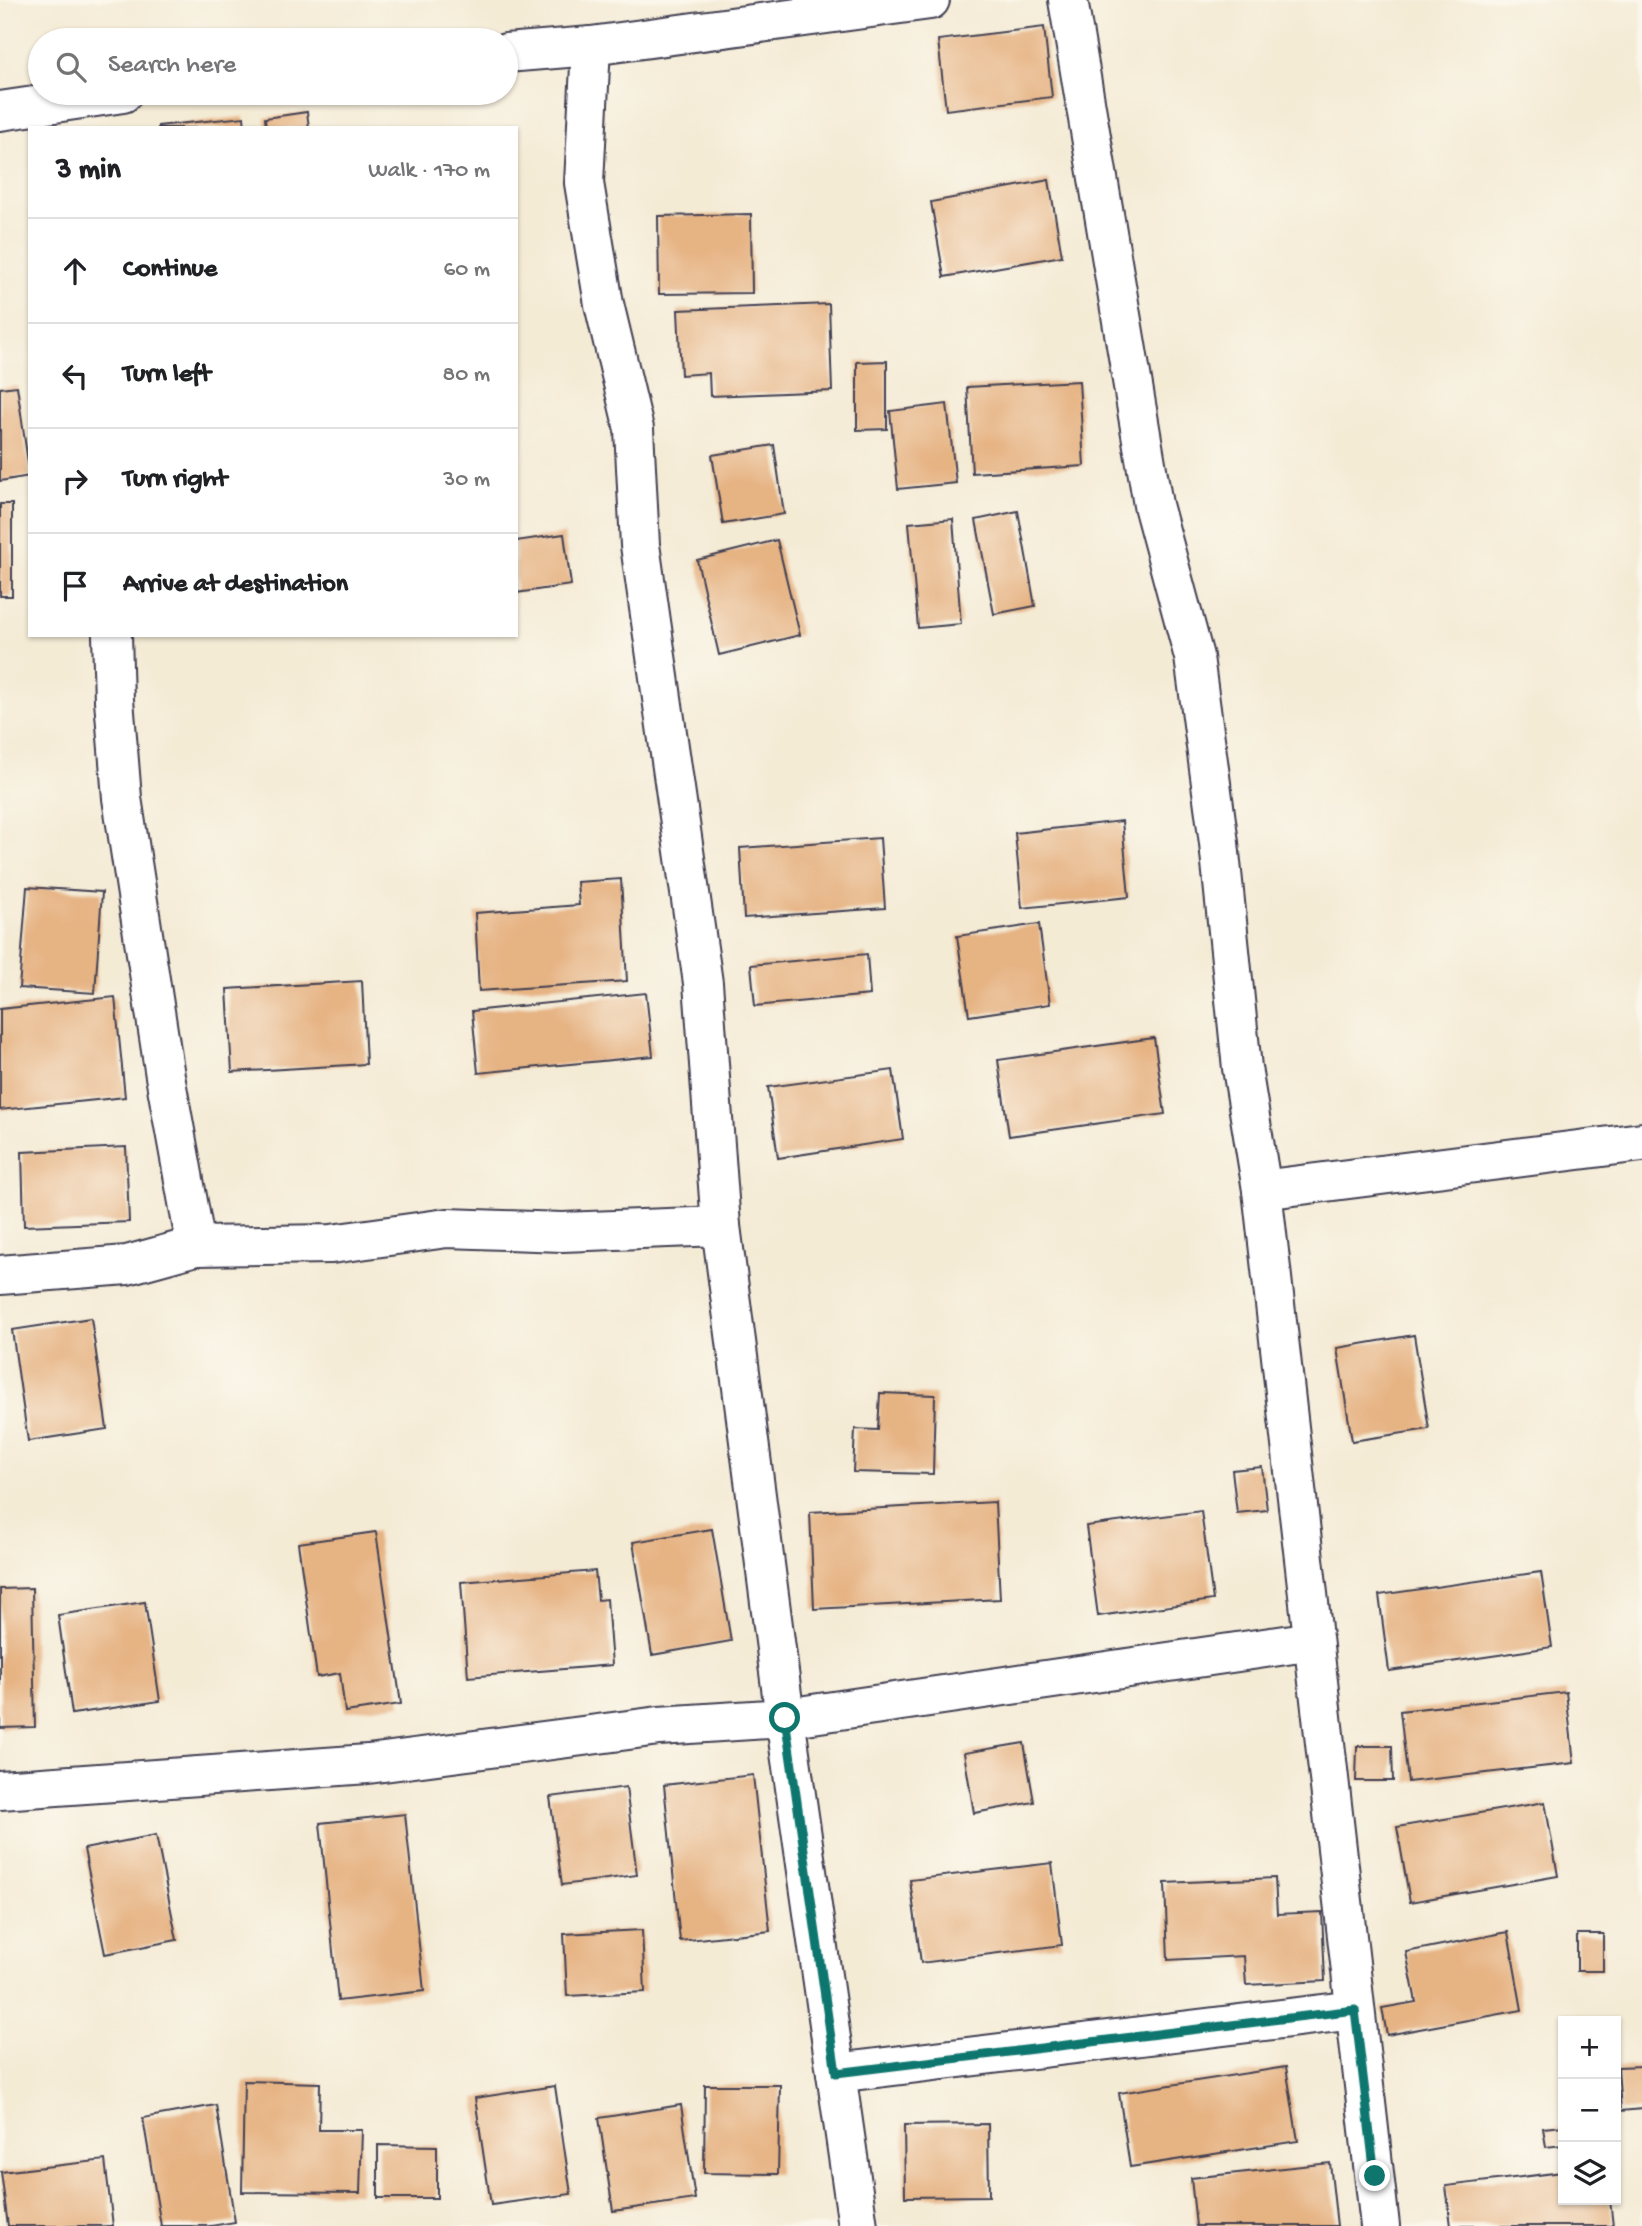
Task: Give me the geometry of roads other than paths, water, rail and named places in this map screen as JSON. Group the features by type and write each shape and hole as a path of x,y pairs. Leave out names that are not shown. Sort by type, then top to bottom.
{"street":[{"path":"518,52 591,46 930,0"},
{"path":"1068,0 1153,505 1194,657 1219,843 1241,1068 1262,1190 1380,2226"},
{"path":"591,46 584,183 604,304 634,429 640,545 703,983 721,1226 785,1718 858,2226"},
{"path":"23,115 68,105"},
{"path":"113,637 114,700 122,798 165,1076 197,1246"},
{"path":"1262,1190 1642,1142"},
{"path":"0,1275 127,1265 197,1246 331,1244 447,1228 562,1232 721,1226"},
{"path":"0,1790 368,1764 659,1726 785,1718 1313,1641"},
{"path":"836,2073 1355,2010"}]}
